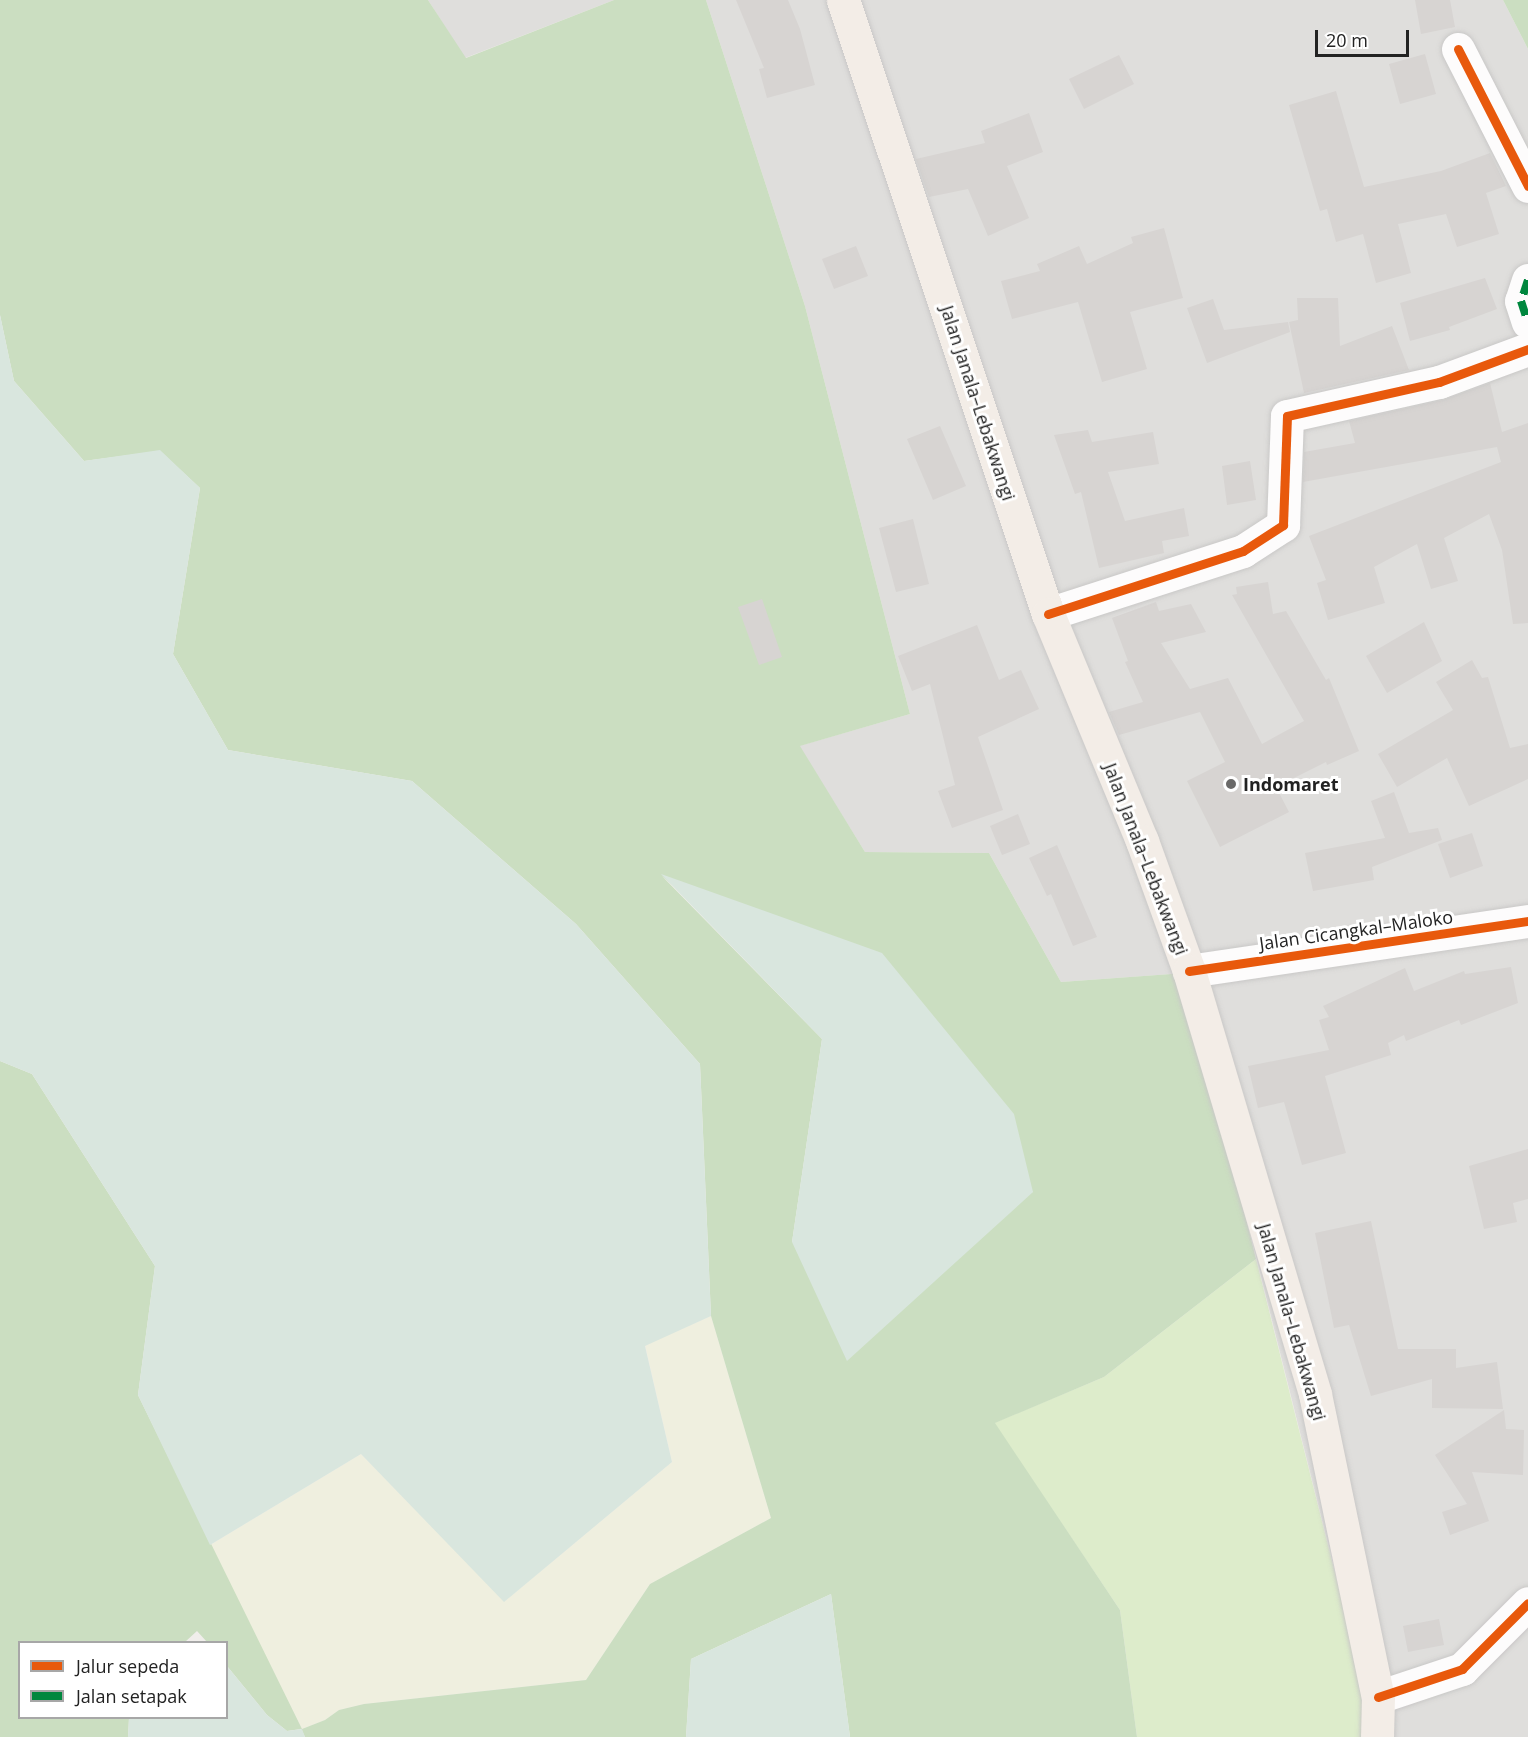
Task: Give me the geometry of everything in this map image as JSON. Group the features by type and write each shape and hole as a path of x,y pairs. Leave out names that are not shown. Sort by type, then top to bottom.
{"main road":[{"name":"Jalan Janala–Lebakwangi","path":"843,0 1048,614 1142,841 1190,971 1315,1395 1378,1697 1377,1737"}],"street":[{"path":"1458,49 1528,186"},
{"path":"1528,280 1521,301 1528,322"},
{"path":"1048,614 1243,551 1283,525 1287,416 1438,382 1528,350"},
{"name":"Jalan Cicangkal–Maloko","path":"1190,971 1528,921"},
{"path":"1378,1697 1462,1669 1528,1604"}],"shaded area":[{"path":"428,0 614,0 465,58"},
{"path":"706,0 1503,0 1528,49 1528,1737 1366,1737 1368,1704 1185,973 1061,982 989,853 865,852 799,746 910,714 805,306"},
{"path":"0,315 14,381 84,461 160,450 200,488 173,654 228,750 412,781 576,924 700,1064 711,1316 645,1346 672,1462 504,1602 361,1454 210,1545 138,1395 155,1266 32,1074 0,1061"},
{"path":"661,874 882,953 1014,1114 1033,1192 847,1361 792,1242 822,1039"},
{"path":"831,1594 850,1737 686,1737 691,1659"},
{"path":"228,1667 267,1715 287,1731 302,1729 305,1737 128,1737 129,1719 228,1719"}],"green space":[{"path":"0,0 428,0 466,58 614,0 706,0 805,306 910,714 800,746 865,852 989,853 1061,982 1185,973 1256,1259 1104,1377 995,1423 1120,1610 1137,1737 850,1737 831,1594 691,1659 686,1737 305,1737 301,1729 287,1731 267,1715 228,1667 228,1641 206,1641 197,1631 186,1641 18,1641 18,1719 129,1719 128,1737 0,1737 0,1061 32,1074 155,1266 138,1395 302,1729 325,1720 339,1710 364,1704 586,1680 650,1584 771,1518 711,1316 700,1064 576,924 412,781 228,750 173,654 200,488 160,451 84,461 14,381 0,315","holes":["662,876 1033,1192 792,1242 822,1039"]},
{"path":"1503,0 1528,0 1528,49"},
{"path":"1256,1259 1368,1704 1366,1737 1137,1737 1120,1610 994,1423 1104,1377"},
{"path":"711,1316 771,1518 650,1584 586,1680 364,1704 339,1710 325,1720 302,1729 210,1545 361,1454 505,1601 672,1462 645,1345"}],"building":[{"path":"736,0 788,0 800,29 815,85 767,98 759,69 764,68"},
{"path":"1415,0 1450,0 1455,27 1421,34"},
{"path":"1425,54 1436,94 1400,104 1389,64"},
{"path":"1119,55 1134,84 1084,109 1069,79"},
{"path":"1336,91 1364,187 1441,171 1490,153 1506,186 1486,193 1499,234 1457,247 1446,214 1398,224 1411,273 1376,283 1363,234 1336,242 1327,209 1320,211 1289,105"},
{"path":"1029,113 1043,152 1007,166 1029,218 988,236 968,189 929,197 916,159 985,143 981,131"},
{"path":"1164,228 1183,298 1130,312 1147,369 1102,382 1078,302 1012,319 1001,281 1040,271 1037,264 1079,246 1087,264 1133,243 1131,237"},
{"path":"856,246 868,276 834,289 822,259"},
{"path":"1485,278 1497,309 1449,327 1450,330 1410,341 1400,303"},
{"path":"1297,298 1338,298 1340,346 1392,326 1409,370 1304,393 1289,322 1298,320"},
{"path":"1213,299 1224,330 1288,322 1290,332 1207,363 1187,308"},
{"path":"1490,383 1502,432 1528,423 1528,623 1513,624 1502,550 1489,514 1444,538 1458,581 1431,589 1417,544 1374,567 1385,603 1328,620 1317,583 1326,580 1309,536 1501,462 1497,447 1303,482 1304,452 1355,443 1349,421 1443,400"},
{"path":"940,426 966,486 933,500 907,439"},
{"path":"1088,430 1092,442 1153,432 1159,464 1108,472 1125,521 1184,508 1189,536 1162,541 1164,553 1099,568 1081,492 1075,494 1054,435"},
{"path":"1250,461 1256,500 1227,505 1222,466"},
{"path":"913,519 929,584 896,592 879,528"},
{"path":"1268,582 1273,614 1286,611 1326,680 1329,678 1359,751 1327,765 1326,762 1276,787 1289,812 1220,847 1187,781 1225,762 1200,712 1119,735 1109,712 1143,702 1125,662 1128,661 1112,618 1156,602 1159,611 1191,604 1206,632 1161,643 1190,689 1228,678 1262,744 1304,721 1232,595 1237,594 1236,587"},
{"path":"762,599 782,657 759,665 738,607"},
{"path":"1424,622 1442,661 1387,693 1366,656"},
{"path":"977,625 999,680 1021,670 1039,709 978,737 1003,810 952,828 938,791 955,785 930,684 912,691 898,656"},
{"path":"1472,660 1482,678 1488,677 1510,748 1528,744 1528,779 1469,806 1447,758 1397,787 1378,754 1453,710 1436,682"},
{"path":"1394,792 1409,833 1438,828 1442,840 1372,867 1374,880 1313,891 1305,853 1385,838 1371,801"},
{"path":"1018,814 1030,844 1002,855 990,826"},
{"path":"1472,833 1483,866 1450,878 1438,844"},
{"path":"1057,845 1097,937 1073,946 1051,894 1047,896 1029,858"},
{"path":"1511,967 1518,1003 1461,1025 1459,1020 1406,1041 1404,1035 1388,1043 1391,1055 1325,1076 1346,1153 1302,1165 1284,1102 1258,1108 1248,1066 1329,1050 1319,1020 1329,1017 1323,1006 1405,968 1414,991 1464,971 1465,974"},
{"path":"1528,1149 1528,1199 1513,1203 1517,1222 1484,1229 1469,1166"},
{"path":"1371,1221 1398,1349 1456,1349 1456,1368 1497,1362 1503,1409 1432,1408 1432,1379 1371,1396 1349,1325 1334,1328 1315,1233"},
{"path":"1504,1410 1506,1429 1524,1430 1523,1475 1472,1472 1489,1521 1450,1535 1442,1512 1467,1504 1435,1455"},
{"path":"1439,1619 1444,1645 1408,1652 1403,1626"}],"marked path":[{"path":"1528,280 1521,301 1528,322"}],"cycle path":[{"path":"1458,49 1528,186"},
{"path":"1048,614 1243,551 1283,525 1287,416 1439,382 1528,349"},
{"path":"1189,971 1528,921"},
{"path":"1378,1697 1462,1669 1528,1603"}],"place":[{"name":"Indomaret","path":"1231,784"}]}
